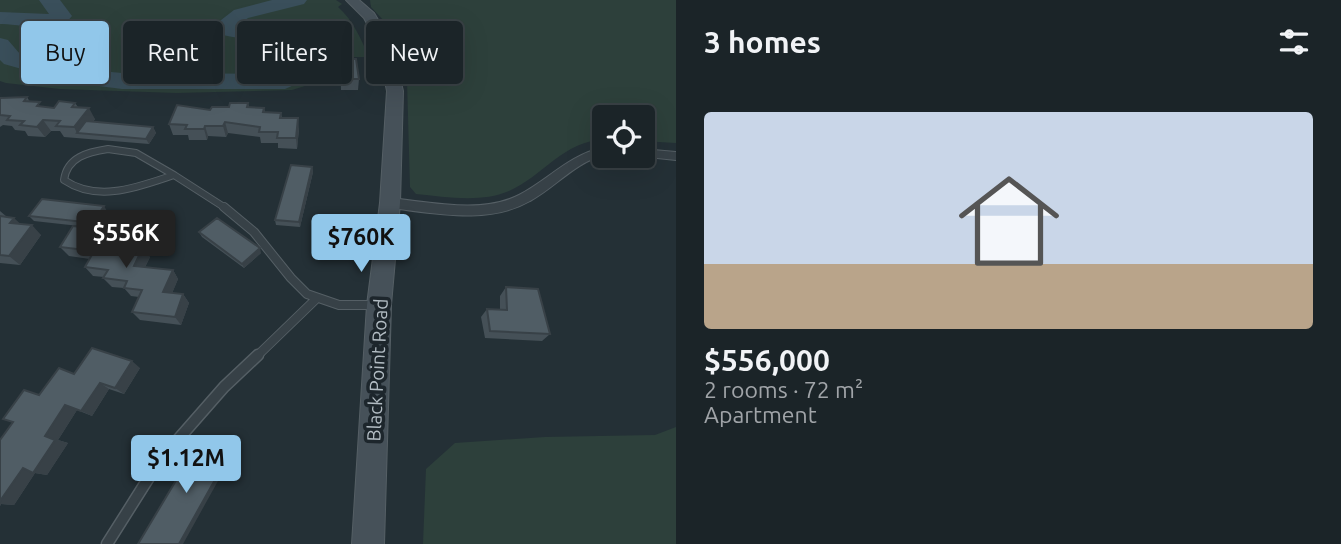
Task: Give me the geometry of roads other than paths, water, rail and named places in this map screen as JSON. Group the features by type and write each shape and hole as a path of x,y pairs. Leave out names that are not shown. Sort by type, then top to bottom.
{"main road":[{"name":"Black Point Road","path":"352,0 375,25 388,52 395,102 390,203 379,305 368,544"}],"street":[{"path":"390,203 443,207 511,205 592,153"},
{"path":"655,154 676,156"}],"lane":[{"path":"174,175 124,189 104,191 79,190 64,180 64,171 72,161 89,152 108,149 136,153 174,175 220,204 252,229 272,250 298,287 316,299 341,306 379,305"},
{"path":"107,544 169,450 224,387 316,299"}],"waterway":[{"path":"0,18 40,22 55,20 61,16 49,0"},
{"path":"0,45 12,59 68,75 122,81 285,81 303,72 306,67 295,47 276,36 231,30 227,24 241,14 297,0"}]}
